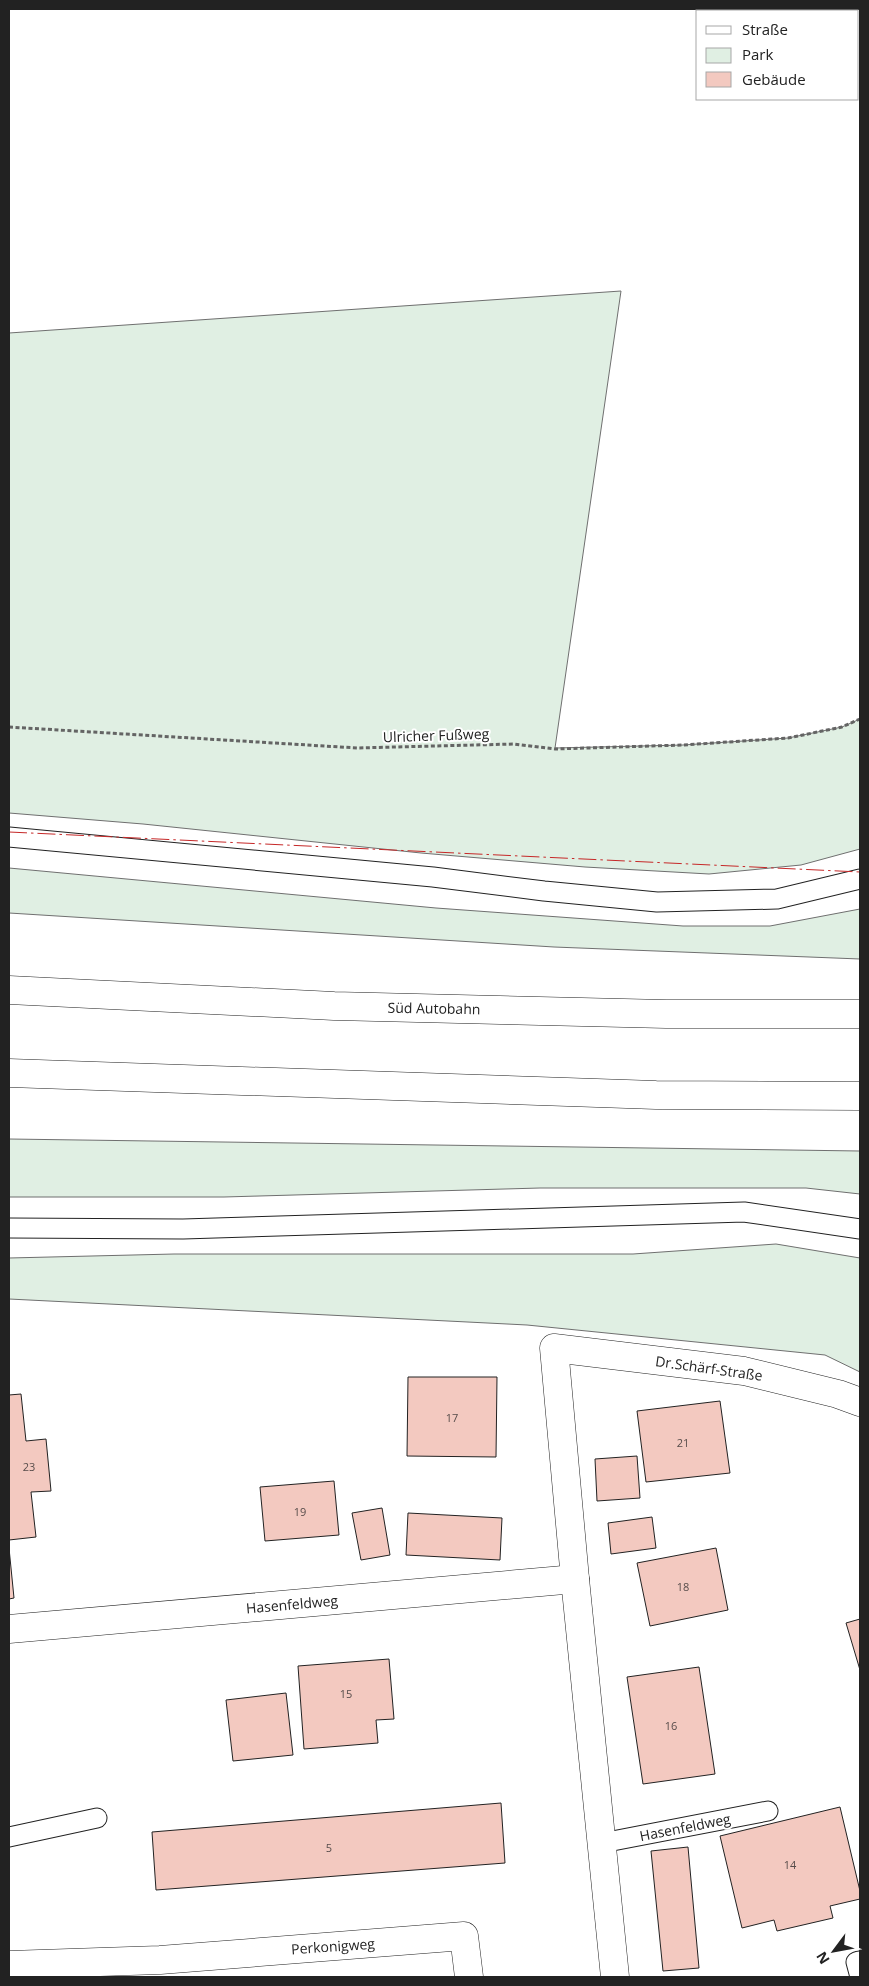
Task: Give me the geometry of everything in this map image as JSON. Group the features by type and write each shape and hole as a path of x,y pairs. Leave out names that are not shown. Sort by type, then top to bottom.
{"main road":[{"name":"Süd Autobahn","path":"9,990 334,1006 666,1014 860,1014"},
{"path":"9,1073 656,1095 860,1096"},
{"name":"Dr.Schärf-Straße","path":"575,1579 554,1348 744,1371 838,1394 860,1402"},
{"path":"575,1579 615,1977"},
{"name":"Hasenfeldweg","path":"9,1629 575,1579"},
{"name":"Perkonigweg","path":"9,1965 163,1968 464,1936 469,1977"}],"lane":[{"path":"9,836 423,876 544,891 657,902 777,899 860,879"},
{"path":"9,1228 183,1229 744,1212 860,1229"},
{"name":"Hasenfeldweg","path":"602,1844 768,1811"},
{"path":"9,1837 97,1818"}],"path":[{"name":"Ulricher Fußweg","path":"9,727 357,748 514,744 555,749 683,745 788,738 842,727 860,719"}],"green space":[{"path":"621,291 555,748 683,745 788,738 842,727 860,719 860,849 801,865 709,874 585,867 421,853 143,824 9,813 9,333"},
{"path":"9,868 436,908 683,926 770,926 860,909 860,959 554,947 9,913"},
{"path":"9,1139 860,1151 860,1194 806,1188 540,1188 224,1197 9,1197"},
{"path":"776,1244 860,1258 860,1372 825,1355 527,1325 9,1299 9,1258 174,1254 633,1254"}],"building":[{"path":"408,1377 497,1377 496,1457 407,1456"},
{"path":"21,1394 26,1441 46,1439 51,1491 31,1492 36,1537 9,1540 9,1395"},
{"path":"720,1401 730,1473 646,1482 637,1411"},
{"path":"637,1456 640,1498 597,1501 595,1459"},
{"path":"334,1481 339,1535 265,1541 260,1487"},
{"path":"382,1508 390,1555 361,1560 352,1513"},
{"path":"408,1513 502,1518 500,1560 406,1555"},
{"path":"652,1517 656,1548 611,1554 608,1523"},
{"path":"9,1548 14,1598 9,1599"},
{"path":"716,1548 728,1610 650,1626 637,1563"},
{"path":"860,1619 860,1670 846,1623"},
{"path":"389,1659 394,1719 376,1720 378,1743 304,1749 298,1666"},
{"path":"699,1667 715,1774 643,1784 627,1677"},
{"path":"286,1693 293,1755 233,1761 226,1700"},
{"path":"501,1803 505,1863 156,1890 152,1832"},
{"path":"840,1807 860,1891 860,1899 830,1906 833,1918 777,1931 774,1920 742,1928 720,1836"},
{"path":"688,1847 699,1968 663,1971 651,1851"}],"power":[{"path":"9,832 860,872"}]}
